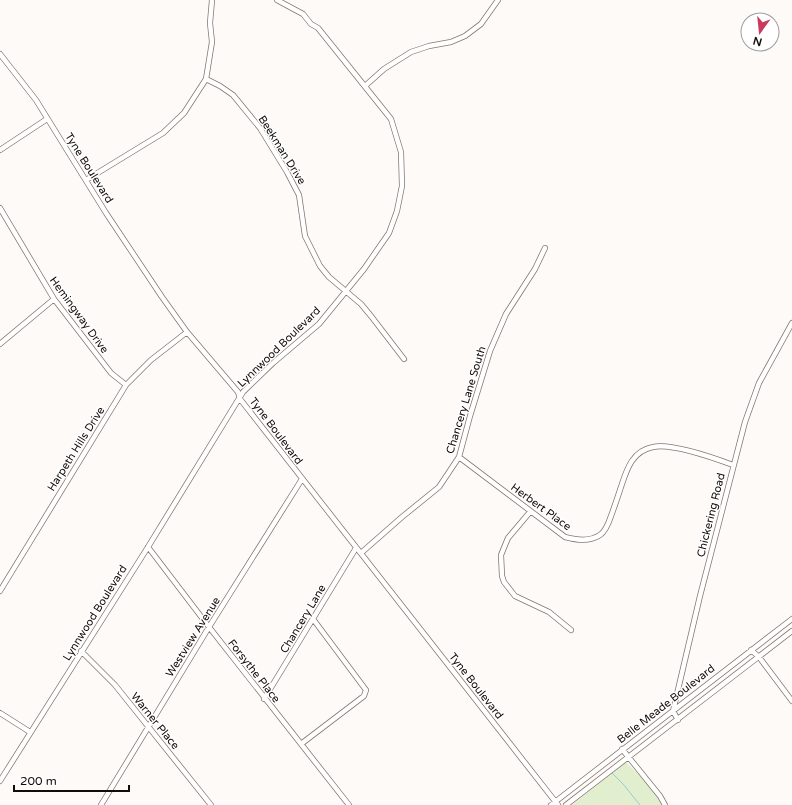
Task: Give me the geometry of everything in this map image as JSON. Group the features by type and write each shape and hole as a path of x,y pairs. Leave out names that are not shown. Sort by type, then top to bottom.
{"street":[{"path":"86,180 162,133 184,113 206,79 212,42 210,23 212,0"},
{"name":"Lynnwood Boulevard","path":"0,781 148,547 243,392 273,363 319,324 347,291 389,233 397,211 402,186 402,152 390,119 318,28 311,24 303,14 277,0"},
{"path":"365,86 384,68 411,52 429,46 451,42 465,36 481,24 498,0"},
{"name":"Tyne Boulevard","path":"0,54 36,100 136,260 187,332 238,392 240,398 302,479 361,553 554,804"},
{"name":"Beekman Drive","path":"206,79 220,86 233,96 260,128 299,195 304,236 320,266 329,277 347,291 371,316 404,359"},
{"path":"0,150 47,119"},
{"name":"Hemingway Drive","path":"0,208 54,298 111,373 126,385"},
{"name":"Chancery Lane South","path":"361,553 439,487 459,457 490,351 506,314 535,269 546,248"},
{"path":"0,344 54,298"},
{"name":"Chickering Road","path":"673,711 700,596 745,422 759,383 792,323"},
{"name":"Harpeth Hills Drive","path":"0,591 126,385 151,360 187,332"},
{"name":"Herbert Place","path":"459,457 565,537 577,540 591,539 602,534 608,524 628,466 641,451 652,447 664,446 706,456 733,465"},
{"name":"Westview Avenue","path":"101,805 209,627 302,479"},
{"path":"530,512 508,538 501,555 502,576 504,582 515,596 549,612 571,630"},
{"name":"Forsythe Place","path":"148,547 264,699 349,805"},
{"name":"Chancery Lane","path":"264,699 356,548"},
{"path":"301,744 364,696 366,690 312,619"},
{"name":"Belle Meade Boulevard","path":"554,804 622,749 792,619"},
{"name":"Belle Meade Boulevard","path":"566,805 792,631"},
{"path":"751,650 759,657 792,701"},
{"name":"Warner Place","path":"81,651 115,685 211,805"},
{"path":"673,711 678,720"},
{"path":"0,713 30,732"},
{"path":"622,749 660,796 665,805"}],"green space":[{"path":"626,762 660,796 665,805 572,805"}],"waterway":[{"path":"612,773 640,805"}]}
